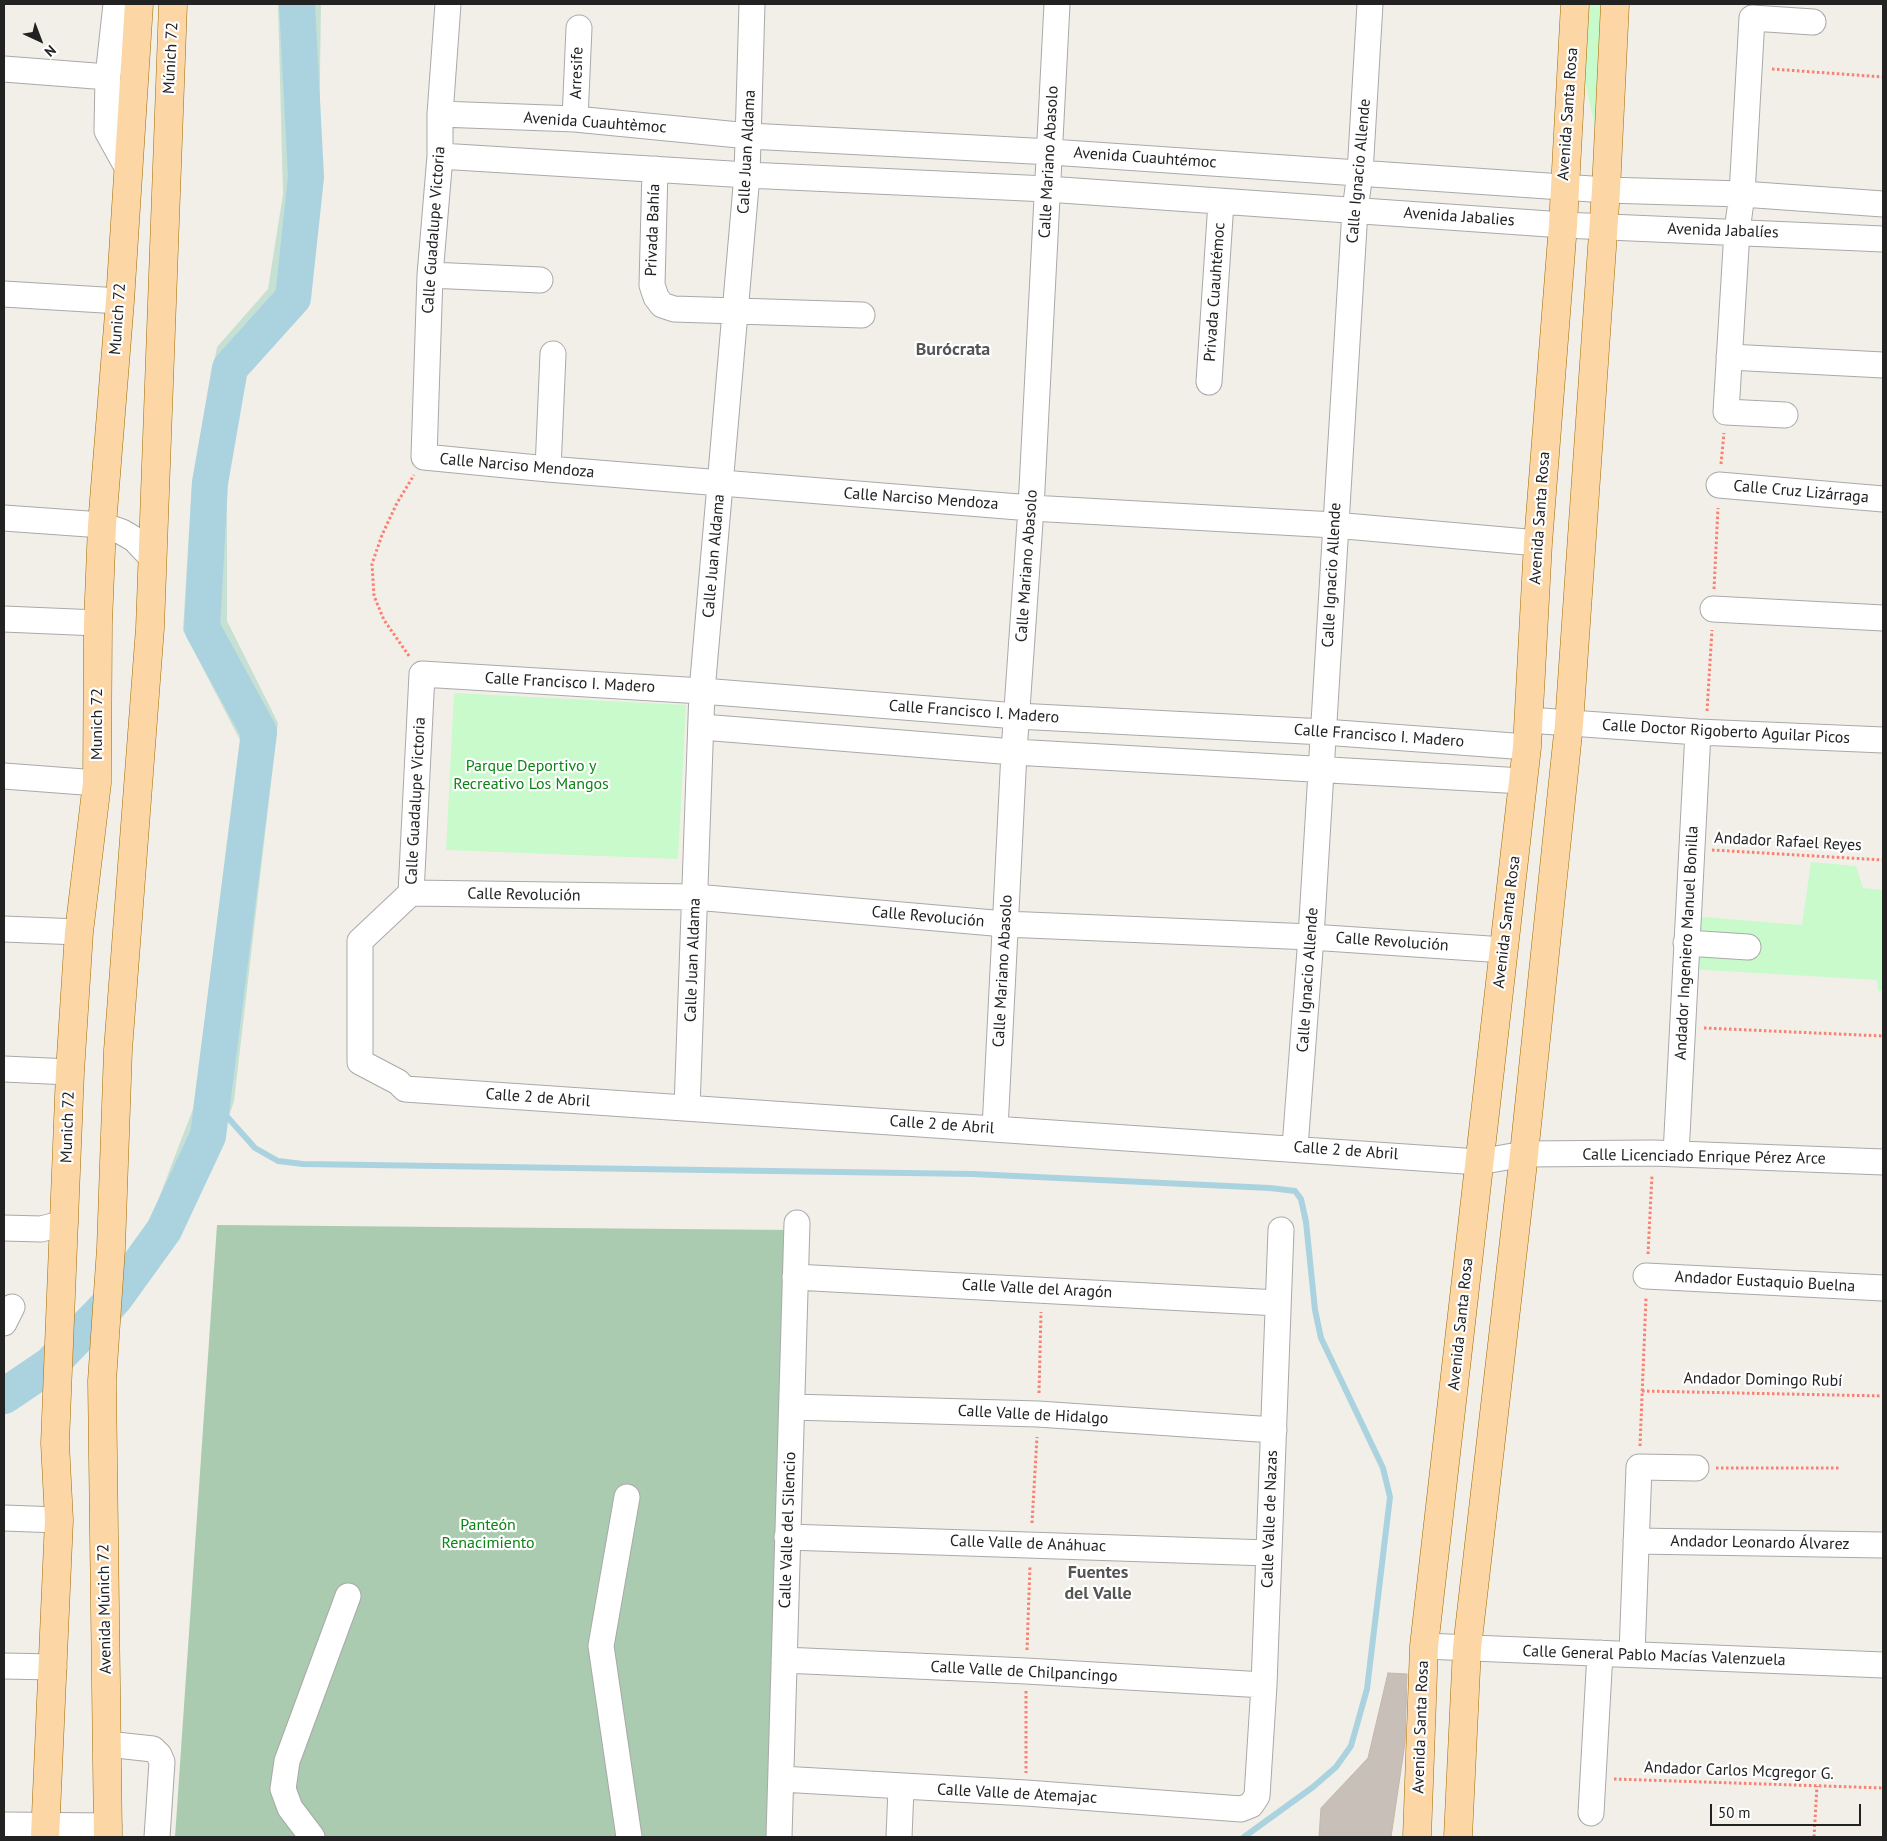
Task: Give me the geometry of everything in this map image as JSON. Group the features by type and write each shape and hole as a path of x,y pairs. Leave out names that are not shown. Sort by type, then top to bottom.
{"main road":[{"name":"Munich 72","path":"59,1520 55,1443 60,1281 65,1223 70,1072 79,932 97,783 98,623 102,525 120,301 139,4"},
{"name":"Múnich 72","path":"152,559 173,4"},
{"name":"Avenida Santa Rosa","path":"1417,1837 1424,1646 1528,733 1538,543 1563,225 1575,4"},
{"path":"1458,1837 1467,1648 1524,1154 1569,724 1604,226 1615,4"},
{"name":"Avenida Múnich 72","path":"108,1832 102,1381 111,1248 118,1050 150,628 152,559"},
{"path":"45,1832 54,1668 59,1520"}],"street":[{"path":"116,4 108,77 107,131 128,169"},
{"name":"Calle Guadalupe Victoria","path":"424,457 430,275 440,156 440,114 448,4"},
{"name":"Calle Juan Aldama","path":"687,1108 702,690 747,175 752,4"},
{"name":"Calle Mariano Abasolo","path":"995,1129 1014,752 1031,508 1047,189 1051,152 1056,4"},
{"name":"Calle Ignacio Allende","path":"1295,1147 1324,732 1334,525 1354,210 1360,173 1370,4"},
{"path":"1785,415 1726,412 1737,231 1742,194 1752,18 1813,22"},
{"name":"Arresife","path":"575,119 579,28"},
{"path":"4,69 108,77"},
{"name":"Avenida Cuauhtèmoc","path":"440,114 575,119 749,136"},
{"name":"Avenida Cuauhtémoc","path":"749,136 1051,152 1360,173"},
{"path":"440,156 747,175 1047,189 1354,210"},
{"name":"Privada Bahía","path":"655,168 652,285 656,297 662,304 674,309 735,309 862,315"},
{"path":"1360,173 1606,190 1742,194 1883,204"},
{"name":"Privada Cuauhtémoc","path":"1209,382 1220,202"},
{"name":"Avenida Jabalies","path":"1354,210 1563,225"},
{"name":"Avenida Jabalíes","path":"1563,225 1883,238"},
{"path":"430,275 540,280"},
{"path":"4,294 120,301"},
{"path":"548,469 553,354"},
{"path":"1729,357 1883,365"},
{"name":"Calle Narciso Mendoza","path":"424,457 720,484 1031,508 1334,525 1538,543"},
{"name":"Calle Cruz Lizárraga","path":"1719,485 1883,499"},
{"path":"4,518 102,525 122,532 134,539 152,559"},
{"path":"1713,608 1883,618"},
{"path":"4,619 98,623"},
{"name":"Calle Guadalupe Victoria","path":"405,1089 398,1082 360,1062 360,942 411,893 422,674"},
{"name":"Calle Francisco I. Madero","path":"422,674 702,690 1017,716 1324,732 1528,733"},
{"name":"Calle Doctor Rigoberto Aguilar Picos","path":"1528,733 1569,724 1883,740"},
{"path":"702,727 1014,752 1523,781"},
{"name":"Andador Ingeniero Manuel Bonilla","path":"1665,1154 1682,1027 1698,732"},
{"path":"4,776 97,783"},
{"name":"Calle Revolución","path":"411,893 695,898 1005,924 1311,937 1504,950"},
{"path":"4,929 79,932"},
{"path":"1686,943 1748,947"},
{"path":"4,1069 70,1072"},
{"name":"Calle 2 de Abril","path":"405,1089 995,1129 1295,1147 1479,1162 1524,1154"},
{"name":"Calle Licenciado Enrique Pérez Arce","path":"1524,1154 1665,1154 1883,1162"},
{"path":"4,1228 41,1229 65,1223"},
{"name":"Calle Valle del Silencio","path":"780,1837 797,1224"},
{"name":"Calle Valle de Nazas","path":"1251,1805 1257,1796 1264,1685 1281,1230"},
{"name":"Andador Eustaquio Buelna","path":"1646,1276 1883,1288"},
{"name":"Calle Valle del Aragón","path":"795,1277 1278,1303"},
{"name":"Calle Valle de Hidalgo","path":"792,1407 1038,1414 1274,1430"},
{"path":"1632,1654 1639,1467 1696,1468"},
{"path":"627,1497 602,1646 628,1837"},
{"path":"4,1518 59,1520"},
{"name":"Calle Valle de Anáhuac","path":"787,1537 1268,1553"},
{"name":"Andador Leonardo Álvarez","path":"1636,1541 1883,1545"},
{"path":"312,1837 290,1808 283,1789 287,1761 348,1596"},
{"name":"Calle General Pablo Macías Valenzuela","path":"1424,1646 1883,1665"},
{"path":"1591,1813 1600,1653"},
{"name":"Calle Valle de Chilpancingo","path":"784,1660 1264,1685"},
{"path":"4,1666 54,1668"},
{"path":"107,1744 152,1749 159,1755 162,1762 157,1837"},
{"name":"Calle Valle de Atemajac","path":"782,1779 1241,1809 1251,1805"},
{"path":"899,1837 901,1788"},
{"path":"4,1825 45,1832 108,1832"}],"path":[{"path":"1749,67 1883,77"},
{"path":"1719,485 1726,412"},
{"path":"422,674 384,620 374,596 372,564 382,535 397,503 424,457"},
{"name":"Andador Rafael Reyes","path":"1692,849 1883,860"},
{"path":"1682,1027 1883,1036"},
{"path":"1639,1467 1646,1276 1665,1154"},
{"name":"Andador Domingo Rubí","path":"1642,1391 1883,1396"},
{"path":"1696,1468 1841,1468"},
{"name":"Andador Carlos Mcgregor G.","path":"1593,1778 1883,1788"},
{"path":"1814,1837 1817,1786"}],"green space":[{"path":"278,4 321,4 319,146 306,177 312,281 246,376 227,479 227,621 278,723 234,1101 212,1170 168,1252 117,1325 50,1365 94,1294 147,1229 193,1109 241,742 183,630 192,481 217,347 268,289 283,194"},
{"path":"1579,4 1616,4 1607,180 1577,46"},
{"name":"Parque Deportivo y Recreativo Los Mangos","path":"454,693 686,705 678,859 446,850"},
{"path":"1811,862 1856,866 1863,888 1883,890 1883,991 1878,991 1877,980 1688,969 1691,916 1802,925"},
{"name":"Panteón Renacimiento","path":"217,1225 791,1230 771,1837 175,1837"}],"building":[{"path":"1388,1673 1407,1674 1405,1743 1391,1837 1319,1837 1321,1808 1368,1758"}],"waterway":[{"path":"4,1396 50,1365 115,1298 164,1230 208,1136 259,732 202,628 210,483 230,368 293,298 306,177 297,4"},
{"path":"213,1101 255,1148 278,1161 303,1164 973,1174 1270,1188 1295,1191 1301,1199 1306,1222 1315,1310 1321,1338 1383,1468 1390,1497 1367,1689 1351,1746 1336,1767 1313,1787 1244,1837"}],"district":[{"name":"Burócrata","path":"953,350"},
{"name":"Fuentes del Valle","path":"1098,1584"}]}
